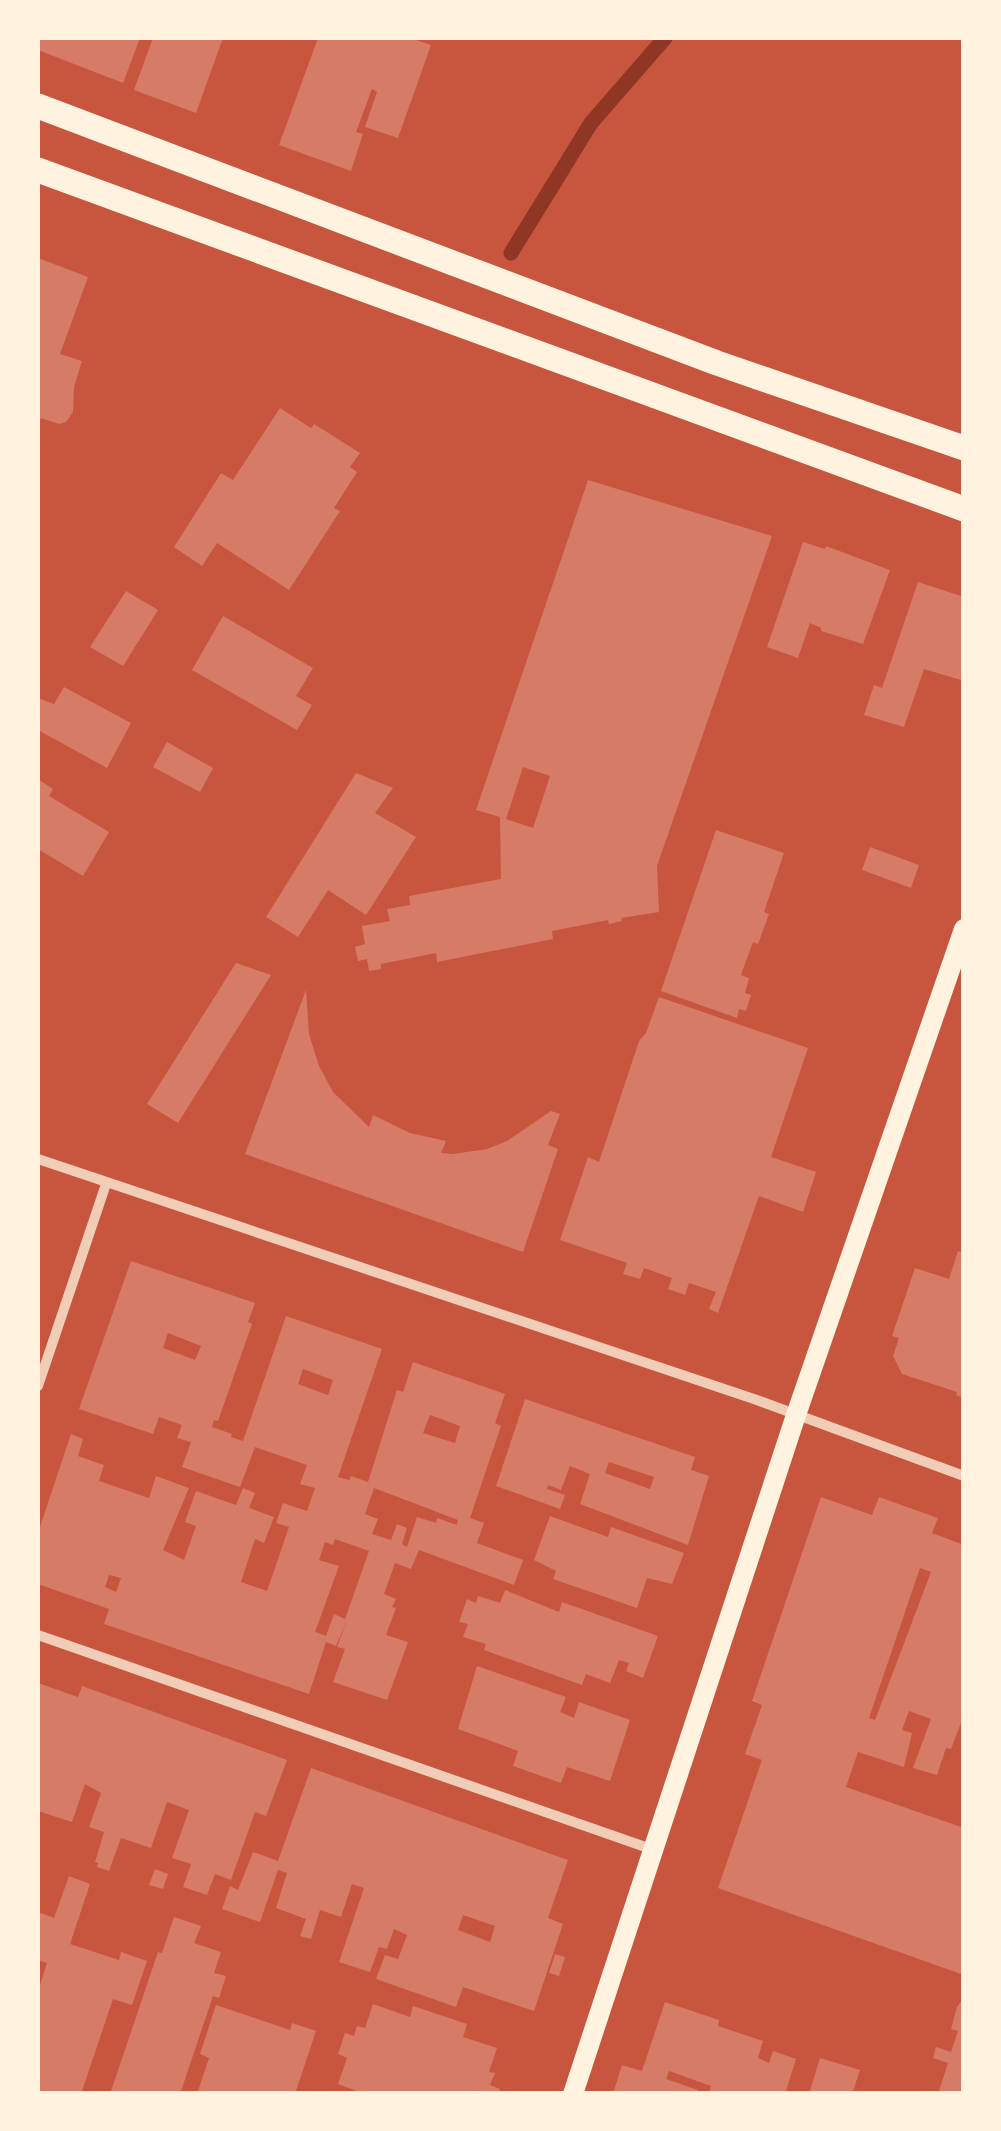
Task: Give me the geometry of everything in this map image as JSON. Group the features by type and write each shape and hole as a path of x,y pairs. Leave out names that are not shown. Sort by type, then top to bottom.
{"main road":[{"path":"38,106 717,363 964,448"},
{"path":"38,170 964,509"},
{"path":"573,2094 796,1415 964,929"}],"street":[{"path":"38,1159 796,1415 964,1476"},
{"path":"38,1386 106,1184"},
{"path":"38,1635 654,1850"}],"building":[{"path":"38,38 140,38 123,83 38,50"},
{"path":"153,38 223,38 196,113 134,90"},
{"path":"318,38 410,38 431,45 398,138 365,127 377,92 372,89 356,132 363,134 351,171 279,145"},
{"path":"38,258 88,277 60,354 82,361 74,387 73,412 66,422 59,424 41,418 38,428"},
{"path":"280,408 360,453 350,467 357,472 334,508 340,511 289,590 217,543 202,566 174,547 221,473 233,480"},
{"path":"588,480 772,536 657,866 659,912 621,918 622,921 609,924 608,920 552,931 553,939 437,962 436,953 381,964 381,969 369,971 367,959 358,961 355,947 365,944 362,926 390,921 387,909 410,905 409,896 501,879 500,817 476,810","holes":["523,767 550,776 533,828 506,819"]},
{"path":"803,542 825,549 826,546 890,570 863,644 821,631 810,623 798,658 767,647"},
{"path":"918,582 964,597 964,681 924,669 904,727 864,715 874,685 882,688"},
{"path":"126,591 158,610 123,666 90,647"},
{"path":"223,616 313,668 296,696 312,705 297,730 192,670"},
{"path":"64,687 131,723 107,768 38,730 38,698 54,704"},
{"path":"167,742 213,768 200,792 153,767"},
{"path":"356,773 393,788 375,813 416,837 366,915 328,890 298,937 266,917"},
{"path":"38,779 53,789 49,796 109,832 83,876 38,849"},
{"path":"716,830 784,853 764,912 769,914 741,975 749,978 745,993 751,995 746,1011 739,1009 737,1018 661,991"},
{"path":"870,847 919,865 911,888 862,870"},
{"path":"236,963 271,975 178,1123 147,1104"},
{"path":"306,990 309,1034 319,1066 333,1092 369,1127 373,1115 410,1133 446,1141 441,1153 453,1154 487,1149 507,1141 551,1111 560,1114 548,1145 558,1149 523,1252 245,1154"},
{"path":"659,997 808,1048 771,1157 816,1172 803,1212 759,1196 718,1313 709,1309 716,1292 689,1283 685,1295 668,1289 672,1278 644,1268 640,1279 623,1274 627,1263 560,1240 588,1157 599,1162 639,1041 646,1033"},
{"path":"958,1251 964,1253 964,1398 957,1392 902,1374 893,1356 899,1338 892,1336 915,1268 949,1279"},
{"path":"131,1261 255,1303 248,1322 252,1324 218,1421 214,1420 212,1427 232,1434 231,1437 243,1441 286,1316 382,1349 338,1477 349,1480 351,1476 368,1482 397,1390 403,1392 413,1362 505,1394 495,1423 501,1426 470,1518 484,1523 477,1543 523,1560 514,1585 419,1550 411,1569 395,1563 384,1594 396,1599 386,1635 408,1642 387,1700 333,1682 345,1649 337,1647 347,1620 336,1646 326,1642 309,1694 104,1624 109,1609 38,1584 38,1533 71,1434 83,1439 78,1456 104,1465 99,1481 149,1498 156,1476 189,1488 163,1550 184,1560 196,1526 185,1522 196,1491 236,1505 243,1488 255,1493 249,1508 274,1517 264,1543 255,1539 241,1582 267,1591 289,1527 276,1523 283,1503 307,1511 315,1488 300,1484 307,1465 255,1447 240,1487 182,1467 191,1442 177,1438 182,1425 159,1417 153,1434 79,1409","holes":["168,1333 201,1346 195,1360 163,1348","303,1369 333,1380 328,1395 298,1384","430,1415 460,1426 455,1443 423,1433","374,1488 458,1520 457,1525 417,1517 407,1547 402,1544 407,1528 397,1524 391,1540 372,1534 378,1519 365,1514","335,1539 369,1551 345,1619 334,1614 326,1636 315,1632 339,1566 319,1560 325,1542 333,1545","109,1575 121,1578 116,1592 105,1587"]},
{"path":"525,1399 695,1457 691,1470 709,1476 688,1545 580,1504 590,1474 570,1466 561,1490 548,1485 547,1489 565,1495 560,1509 496,1486","holes":["609,1462 654,1477 650,1489 605,1473"]},
{"path":"821,1497 872,1515 879,1497 938,1518 932,1533 964,1545 964,1715 951,1749 946,1748 937,1775 913,1768 931,1719 909,1711 902,1730 912,1733 904,1767 858,1752 846,1787 964,1828 961,1974 718,1888 762,1760 745,1754 762,1705 752,1701","holes":["920,1568 931,1572 875,1720 869,1718"]},
{"path":"550,1516 608,1537 611,1527 684,1553 672,1584 647,1578 637,1608 553,1579 556,1571 534,1560"},
{"path":"505,1590 559,1612 562,1602 658,1636 643,1678 626,1671 629,1663 619,1660 610,1683 586,1674 582,1685 484,1650 486,1644 463,1637 468,1624 459,1622 467,1599 476,1603 478,1596 500,1603"},
{"path":"477,1666 566,1697 560,1712 574,1718 579,1702 630,1720 610,1781 567,1767 561,1783 513,1766 518,1751 458,1729"},
{"path":"38,1683 78,1697 82,1686 287,1760 266,1816 255,1812 231,1880 215,1874 207,1895 183,1887 191,1864 172,1858 189,1810 167,1802 151,1848 121,1838 109,1871 97,1867 95,1862 104,1832 89,1827 101,1793 85,1784 72,1822 38,1811"},
{"path":"311,1768 568,1860 548,1918 563,1924 534,2011 463,1987 456,2007 376,1979 385,1955 398,1959 407,1935 394,1929 387,1949 379,1947 370,1972 339,1962 364,1888 352,1884 341,1917 320,1910 311,1939 300,1936 306,1919 276,1908 287,1873 278,1870 260,1922 222,1909 230,1886 238,1890 253,1852 278,1861","holes":["463,1915 495,1926 490,1942 458,1930"]},
{"path":"155,1869 168,1874 163,1889 149,1885"},
{"path":"69,1876 90,1884 70,1944 119,1960 121,1952 147,1961 132,2005 113,1999 81,2094 38,2094 38,1991 47,1963 38,1960 38,1912 54,1918"},
{"path":"174,1917 201,1926 194,1943 221,1952 214,1973 226,1976 219,1998 213,1996 180,2094 110,2094 158,1952 162,1953"},
{"path":"555,1954 565,1957 559,1976 549,1973"},
{"path":"964,1997 964,2094 938,2094 948,2063 933,2058 936,2047 951,2052 958,2031 951,2029"},
{"path":"665,2002 719,2020 718,2026 763,2041 758,2058 769,2063 773,2051 796,2059 785,2094 709,2094 711,2086 669,2071 666,2079 698,2090 697,2094 613,2094 622,2065 642,2071"},
{"path":"373,2004 410,2017 413,2006 467,2024 463,2037 497,2048 489,2072 495,2073 490,2085 500,2089 499,2094 365,2094 338,2084 347,2058 338,2054 345,2033 354,2036 357,2026 365,2028"},
{"path":"216,2005 290,2030 292,2023 316,2031 295,2094 197,2094 209,2058 200,2054"},
{"path":"820,2058 860,2070 852,2094 809,2094"}],"waterway":[{"path":"511,253 591,123 665,38"}]}
